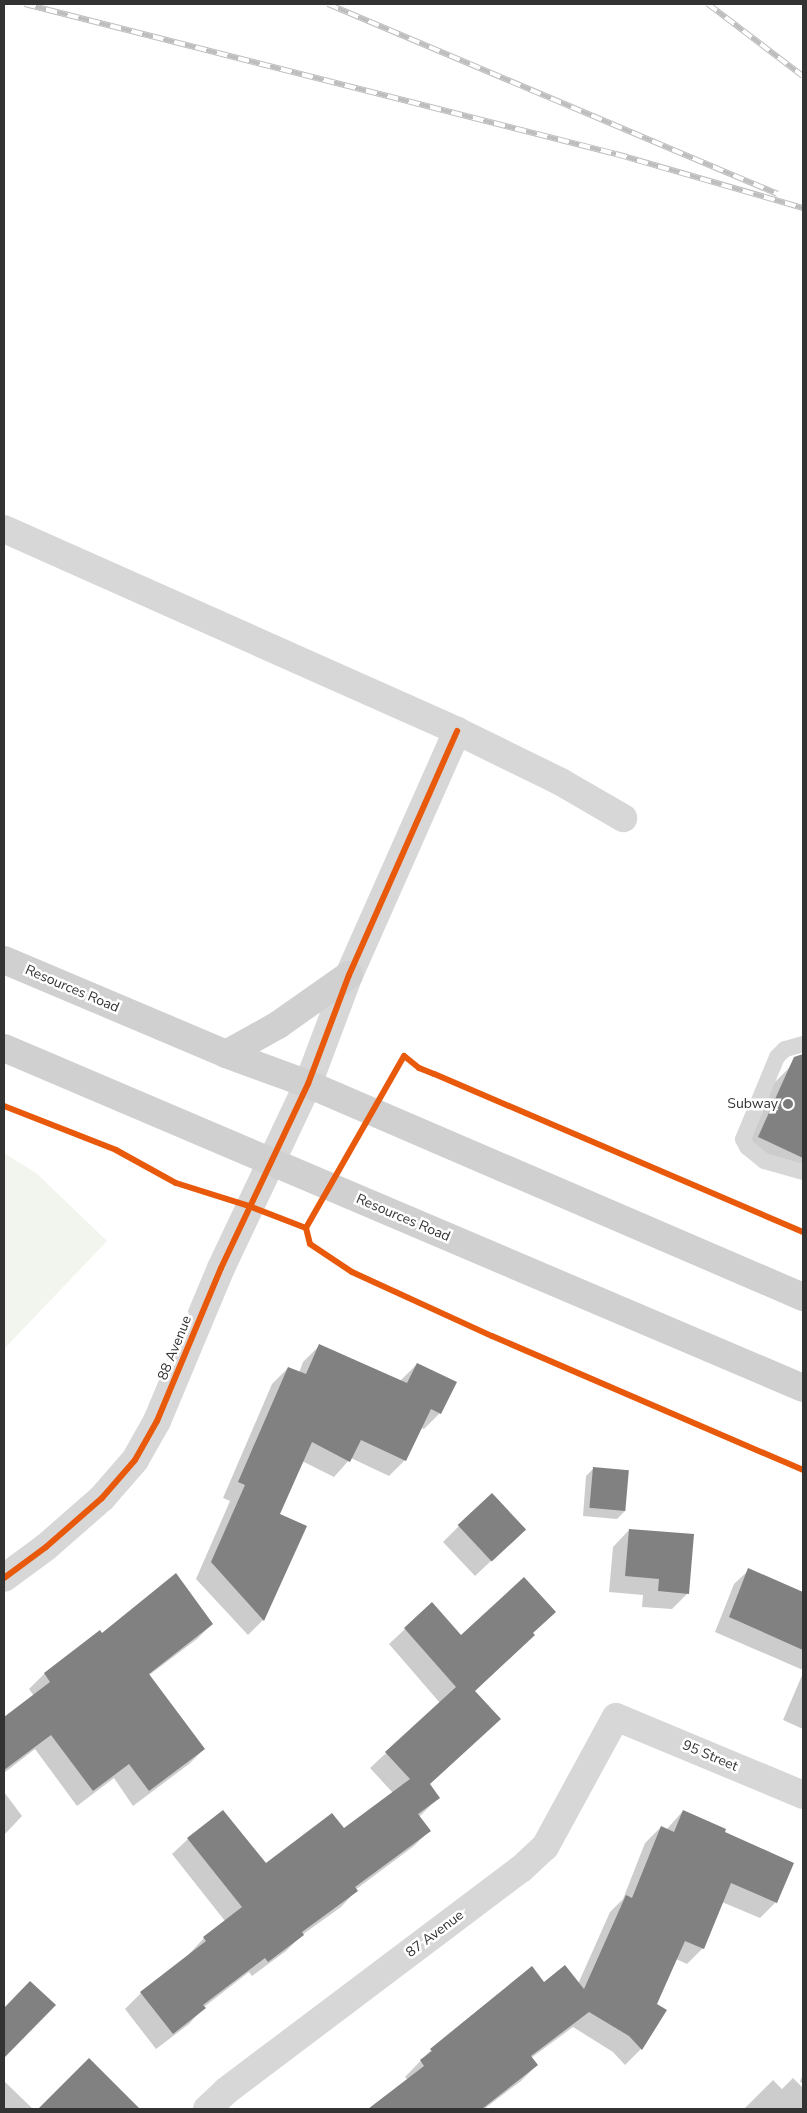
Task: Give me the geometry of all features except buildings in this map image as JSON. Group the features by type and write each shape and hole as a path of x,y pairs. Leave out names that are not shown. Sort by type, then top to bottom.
{"main road":[{"name":"Resources Road","path":"4,960 226,1054 308,1084 803,1297"},
{"path":"226,1054 278,1025 349,974"},
{"name":"Resources Road","path":"4,1048 803,1388"}],"street":[{"path":"4,528 457,731 561,782 623,818"},
{"name":"88 Avenue","path":"4,1578 46,1546 102,1498 135,1460 157,1421 221,1268 308,1084 349,974 457,731"},
{"name":"95 Street","path":"616,1717 803,1794"},
{"name":"87 Avenue","path":"207,2109 226,2091 520,1869 546,1847 616,1717"}],"lane":[{"path":"803,1044 785,1049 777,1057 743,1139 746,1147 764,1161 803,1172"}],"shaded area":[{"path":"4,1153 36,1173 107,1241 4,1349"}],"railway":[{"path":"25,4 616,154 803,208"},
{"path":"328,4 777,194"},
{"path":"708,4 803,76"}],"cycle path":[{"path":"4,1578 46,1547 102,1498 135,1460 157,1421 221,1268 308,1084 349,975 457,731"},
{"path":"803,1232 419,1068 404,1056 306,1228 310,1244 352,1272 492,1336 803,1470"},
{"path":"4,1106 116,1150 176,1183 249,1206 306,1228"}],"place":[{"name":"Subway","path":"788,1104"}]}
